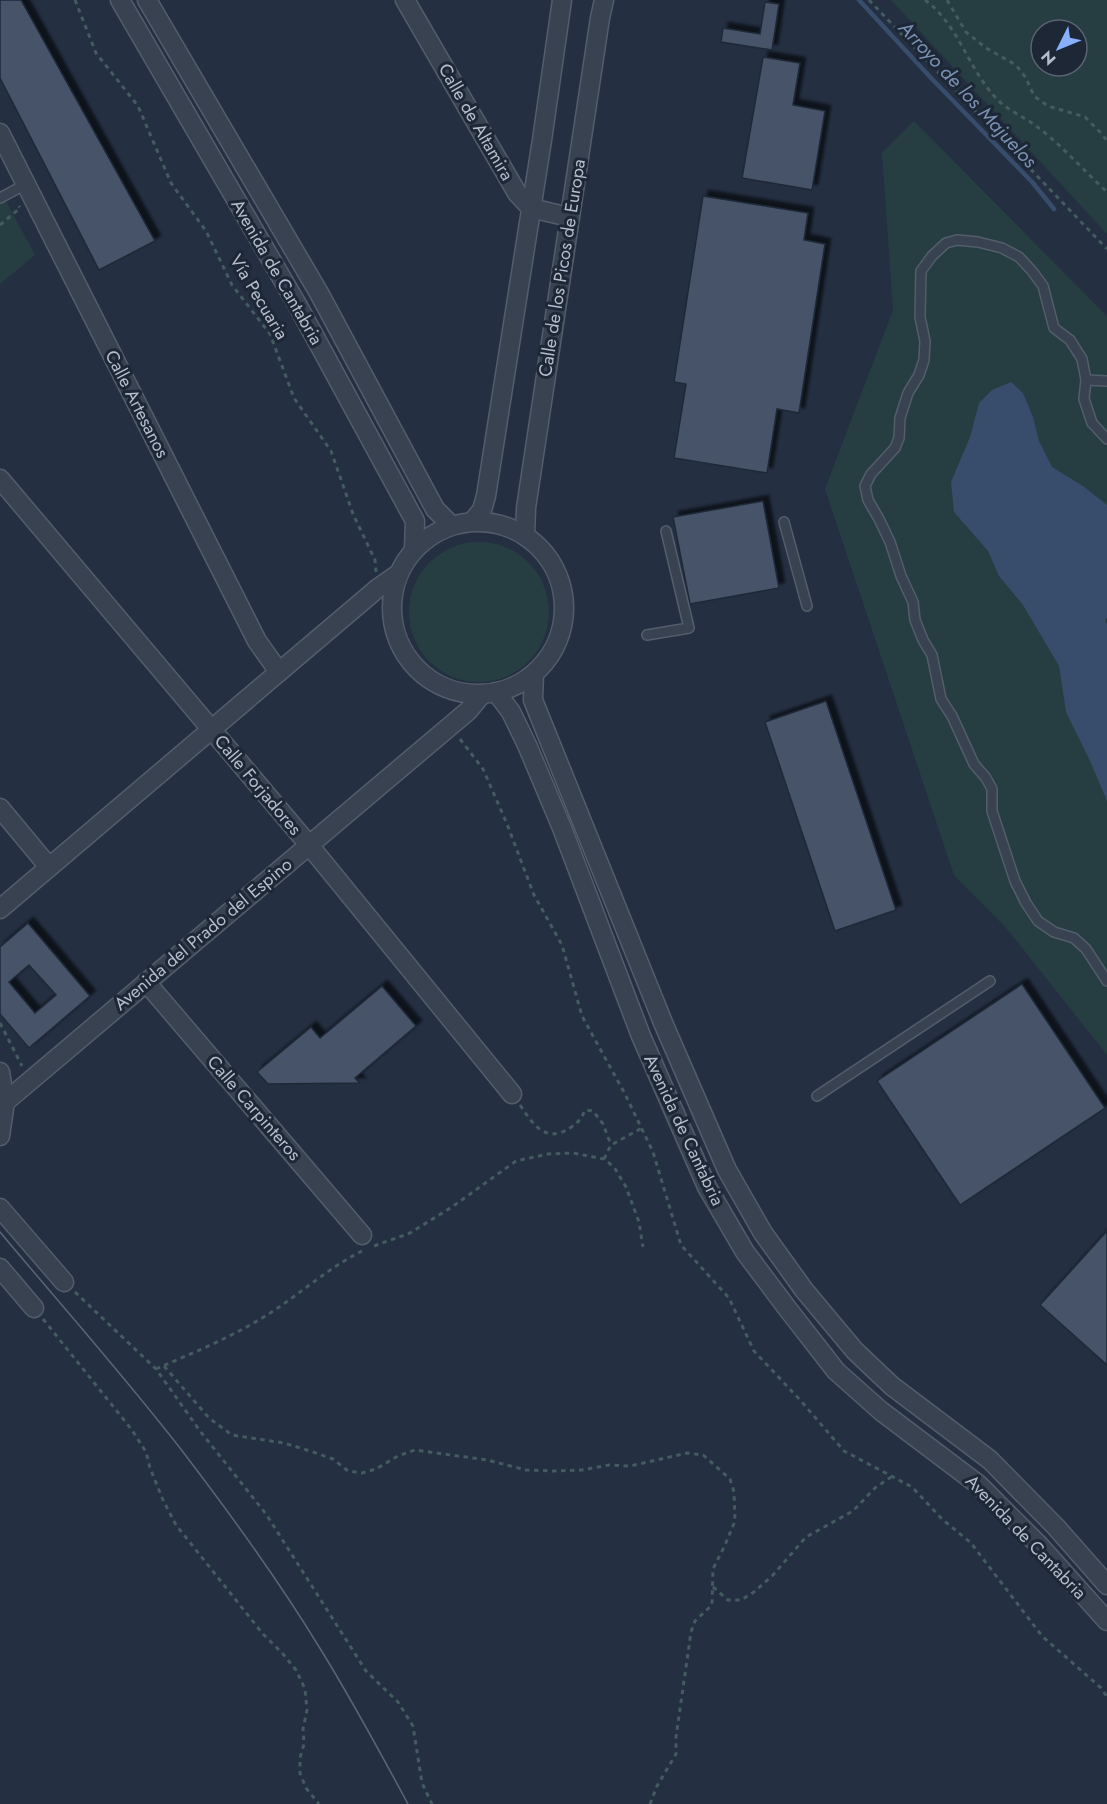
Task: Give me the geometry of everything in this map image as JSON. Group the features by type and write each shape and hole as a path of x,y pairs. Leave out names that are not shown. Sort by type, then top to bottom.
{"street":[{"name":"Avenida de Cantabria","path":"120,0 297,306 416,521 414,549"},
{"name":"Avenida de Cantabria","path":"147,0 319,293 435,509 451,525"},
{"name":"Calle de Altamira","path":"405,0 517,193 531,208"},
{"path":"474,521 482,510 486,496 562,0"},
{"name":"Calle de los Picos de Europa","path":"525,536 526,508 604,0"},
{"name":"Calle Artesanos","path":"1,138 257,641 279,672"},
{"path":"531,208 569,217"},
{"name":"Calle Forjadores","path":"0,479 309,845 512,1094"},
{"path":"474,521 501,524 525,536 543,551 556,571 563,594 563,623 555,647 534,674 513,687 489,693 453,690 424,675 404,652 393,625 392,599 398,574 414,549 451,525 474,521"},
{"path":"0,909 378,588 398,574"},
{"name":"Avenida de Cantabria","path":"534,674 533,700 664,1025 727,1170 763,1233 804,1290 855,1351 892,1386 990,1460 1056,1527 1107,1585"},
{"name":"Avenida de Cantabria","path":"489,693 511,712 527,745 562,828 641,1036 707,1187 746,1252 836,1371 881,1411 979,1485 1039,1545 1107,1622"},
{"name":"Avenida del Prado del Espino","path":"5,1102 489,693"},
{"path":"0,808 49,867"},
{"name":"Calle Carpinteros","path":"146,982 362,1234"},
{"path":"0,1072 5,1102 0,1136"},
{"path":"0,1208 64,1282"},
{"path":"0,1268 34,1308"}],"lane":[{"path":"0,198 26,184"},
{"path":"1107,439 1092,423 1084,399 1086,380 1082,359 1070,340 1054,328 1043,286 1019,256 1002,248 978,242 957,240 946,243 921,271 920,317 925,341 924,360 908,393 900,418 899,438 895,448 871,474 865,486 868,501 890,542 901,576 913,602 915,620 922,640 932,655 941,699 952,716 974,764 992,789 992,811 1015,881 1038,921 1054,932 1074,938 1086,949 1107,981"},
{"path":"1086,380 1107,381"},
{"path":"784,522 807,606"},
{"path":"647,635 689,628 666,531"},
{"path":"817,1096 990,981"}],"path":[{"name":"Vía Pecuaria","path":"75,0 96,53 138,105 171,183 206,231 232,285 270,334 294,398 331,451 353,514 375,560 378,588"},
{"path":"868,0 1107,249"},
{"path":"925,0 948,24 976,72 995,98 1015,114 1036,125 1107,192"},
{"path":"947,0 966,33 986,48 1016,65 1026,78 1034,96 1048,106 1085,117 1107,141"},
{"path":"0,1023 29,1081"},
{"path":"512,1094 536,1127 549,1134 563,1132 581,1121 585,1110 593,1111 603,1124 611,1145"},
{"path":"604,1159 611,1145 642,1128"},
{"path":"156,1369 207,1347 258,1321 343,1261 361,1251 410,1233 452,1207 516,1161 548,1154 573,1154 604,1159 614,1167 626,1187 639,1222 643,1247"},
{"path":"64,1282 156,1369 200,1431 266,1514 366,1671 398,1702 413,1725 422,1782 432,1804"},
{"path":"34,1308 132,1430 146,1452 163,1500 176,1525 263,1634 296,1670 305,1689 307,1710 303,1729 304,1744 300,1758 300,1773 306,1788 319,1804"},
{"path":"164,1365 209,1418 232,1435 284,1443 310,1450 333,1459 348,1471 362,1473 376,1469 398,1456 415,1450 487,1460 526,1470 554,1471 582,1470 609,1465 630,1466 687,1453 703,1455 730,1479 734,1492 735,1521 713,1569 712,1605 694,1621 691,1632 676,1737 676,1754 657,1786 650,1804"},
{"path":"713,1587 728,1600 741,1600 754,1593 806,1537 854,1511 875,1488 892,1476"}],"green space":[{"path":"891,0 1107,0 1107,234"},
{"path":"914,121 1107,316 1107,1055 1007,929 954,875 825,489 893,310 882,153"},
{"path":"0,190 35,255 0,284"},
{"path":"479,542 506,547 529,562 544,585 549,612 544,639 529,662 506,677 479,682 452,677 429,662 414,639 409,612 414,585 429,562 452,547"}],"water":[{"path":"1011,382 1023,393 1033,417 1039,441 1052,467 1083,486 1107,505 1107,618 1105,620 1107,624 1107,801 1066,712 1059,666 1023,605 999,576 988,551 954,512 951,482 970,437 979,403 992,390"}],"building":[{"path":"0,0 21,0 155,241 99,270 0,78"},
{"path":"765,2 779,4 772,50 721,42 723,28 760,34"},
{"path":"763,57 800,63 793,105 825,111 812,190 742,178"},
{"path":"703,196 808,213 804,240 825,244 799,413 777,409 767,473 674,458 686,384 674,382"},
{"path":"763,501 779,588 690,604 673,517"},
{"path":"826,701 896,910 835,931 765,722"},
{"path":"28,923 90,996 29,1048 0,1014 0,947","holes":["29,965 56,995 35,1013 9,982"]},
{"path":"1022,984 1105,1108 960,1205 877,1081"},
{"path":"382,986 416,1026 355,1078 360,1083 268,1084 257,1072 311,1027 320,1038"},
{"path":"1107,1231 1107,1365 1040,1305"}],"waterway":[{"name":"Arroyo de los Majuelos","path":"859,0 1033,183 1054,209"}],"tram line":[{"path":"0,1232 139,1396 237,1525 289,1599 321,1650 408,1804"}]}
